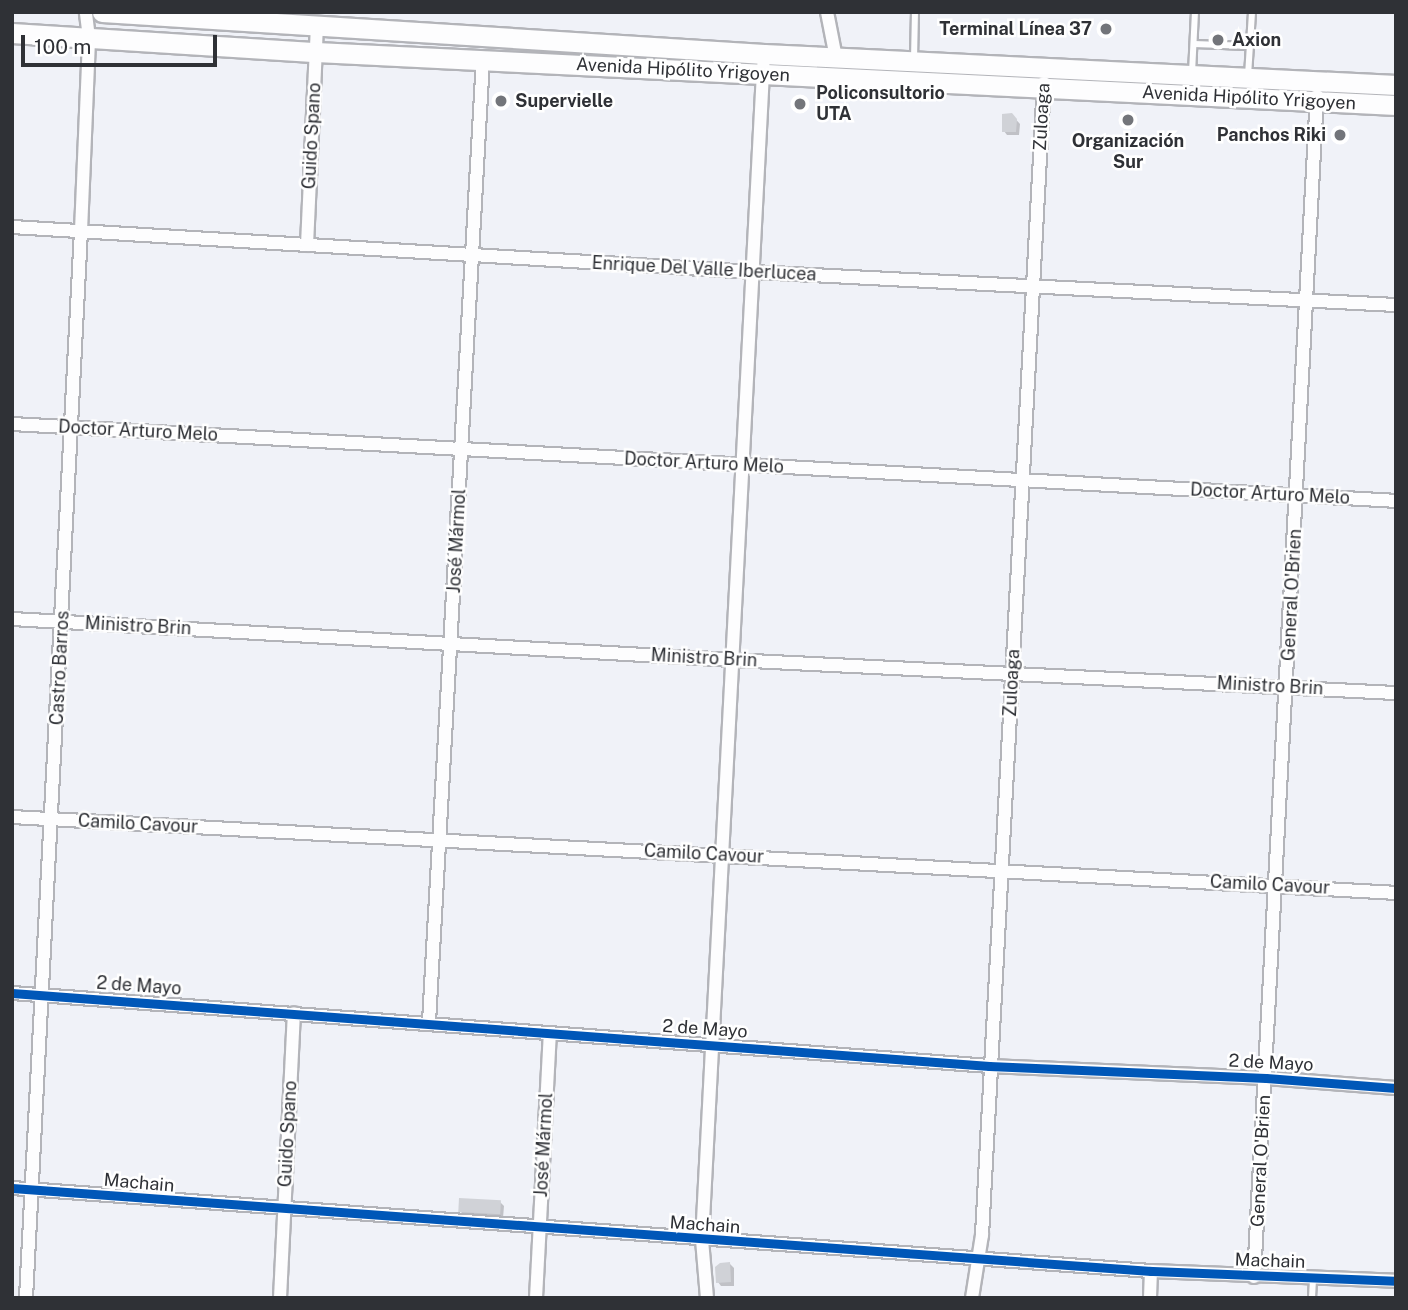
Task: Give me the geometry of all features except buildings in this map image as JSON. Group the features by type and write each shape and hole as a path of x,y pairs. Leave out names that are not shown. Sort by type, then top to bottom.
{"main road":[{"name":"Avenida Hipólito Yrigoyen","path":"102,12 764,54 1396,85"},
{"name":"Avenida Hipólito Yrigoyen","path":"12,33 316,52 1396,105"}],"street":[{"name":"Castro Barros","path":"26,1298 44,996 81,231 89,38 86,12"},
{"path":"827,12 836,58"},
{"name":"Guido Spano","path":"307,245 317,27"},
{"path":"707,1298 702,1240 764,54"},
{"name":"José Mármol","path":"429,1022 483,60"},
{"name":"Zuloaga","path":"972,1298 979,1258 1045,68"},
{"name":"General O'Brien","path":"1254,1277 1278,886 1318,81"},
{"name":"Enrique Del Valle Iberlucea","path":"12,227 753,272 1396,305"},
{"name":"Doctor Arturo Melo","path":"12,424 1396,501"},
{"name":"Ministro Brin","path":"12,619 732,660 1396,693"},
{"name":"Camilo Cavour","path":"12,817 1396,892"},
{"name":"2 de Mayo","path":"12,993 429,1022 550,1034 989,1066 1266,1078 1396,1087"},
{"name":"Guido Spano","path":"280,1298 294,1013"},
{"name":"José Mármol","path":"536,1298 550,1034"},
{"name":"Machain","path":"12,1188 540,1229 1151,1271 1396,1281"},
{"path":"1150,1298 1151,1271"}],"lane":[{"path":"914,61 915,12"},
{"path":"1192,76 1195,12"},
{"path":"1248,78 1252,12"},
{"path":"1194,44 1250,46"},
{"path":"1312,1298 1313,1279"}],"cycle path":[{"path":"12,993 989,1066 1266,1078 1396,1088"},
{"path":"12,1188 1151,1271 1396,1281"}],"place":[{"name":"Terminal Línea 37","path":"1106,29"},
{"name":"Axion","path":"1218,40"},
{"name":"Supervielle","path":"501,101"},
{"name":"Policonsultorio UTA","path":"800,104"},
{"name":"Organización Sur","path":"1128,120"},
{"name":"Panchos Riki","path":"1340,135"}]}
